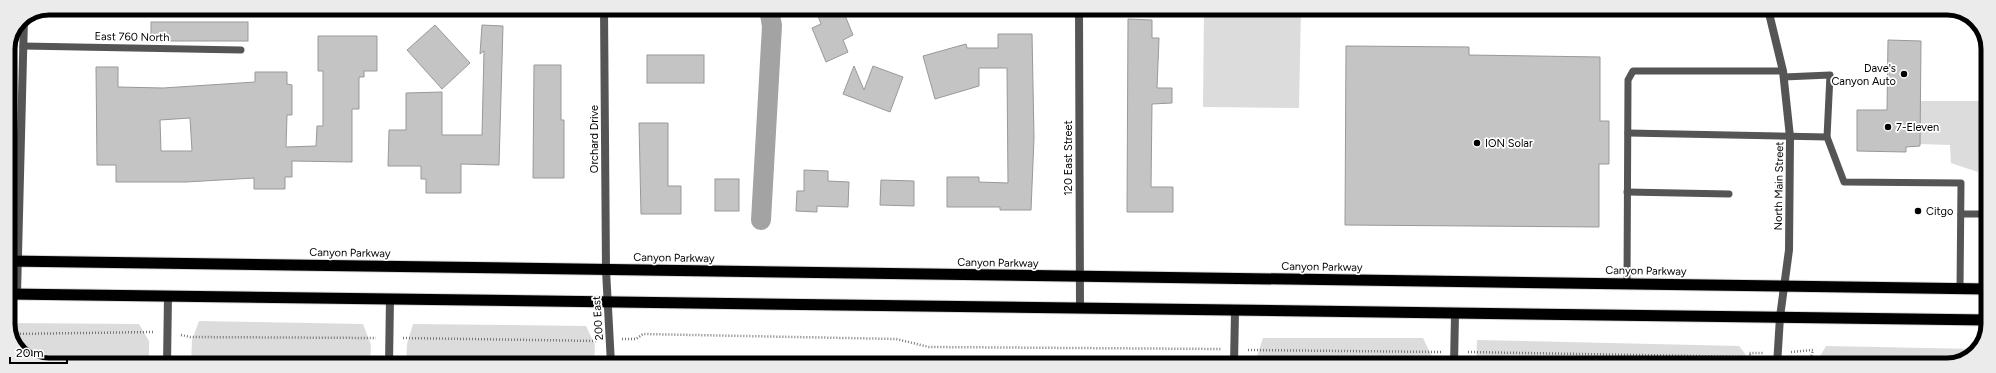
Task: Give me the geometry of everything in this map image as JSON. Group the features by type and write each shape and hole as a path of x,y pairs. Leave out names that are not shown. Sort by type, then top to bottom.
{"highway":[{"name":"Canyon Parkway","path":"15,262 1981,289"},
{"path":"15,294 1981,320"}],"street":[{"name":"Orchard Drive","path":"604,15 606,270"},
{"name":"120 East Street","path":"1079,15 1080,308"},
{"name":"North Main Street","path":"1769,15 1783,74 1790,137 1789,250 1783,286 1777,358"},
{"path":"15,219 24,27"},
{"name":"200 East","path":"606,270 611,358"},
{"path":"167,358 168,296"},
{"path":"390,298 390,358"},
{"path":"1234,358 1235,311"},
{"path":"1454,358 1455,314"}],"lane":[{"name":"East 760 North","path":"23,46 241,50"},
{"path":"1627,284 1628,80 1633,71 1830,75 1826,137 1844,182 1961,183 1960,289"},
{"path":"1628,133 1826,137"},
{"path":"1627,192 1729,194"},
{"path":"1961,214 1981,214"}],"path":[{"path":"16,334 147,332"},
{"path":"636,339 643,334 896,340 929,347 1213,349"},
{"path":"190,337 373,338"},
{"path":"404,338 596,341"},
{"path":"1252,350 1433,352"},
{"path":"1812,350 1811,357 1820,358"},
{"path":"1474,353 1751,357 1750,353"}],"shaded area":[{"path":"1204,15 1301,15 1299,108 1203,107"},
{"path":"1920,101 1981,101 1978,172 1951,163 1950,145 1920,144"},
{"path":"199,321 363,324 371,345 370,358 191,358 192,340"},
{"path":"15,323 139,324 149,341 149,358 45,358 30,352 22,345 16,333"},
{"path":"413,324 586,326 595,345 594,358 406,358 407,344"},
{"path":"1263,338 1423,338 1433,358 1257,358"},
{"path":"1477,340 1739,346 1748,358 1476,358"},
{"path":"1826,346 1969,349 1960,355 1947,358 1819,358"}],"building":[{"path":"845,15 853,35 843,40 848,52 826,62 812,28 821,24 818,16"},
{"path":"1128,19 1152,20 1152,38 1159,38 1157,88 1172,88 1172,103 1152,104 1151,187 1173,187 1173,212 1127,212"},
{"path":"151,22 248,22 248,41 151,41"},
{"path":"435,25 470,63 442,89 407,50"},
{"path":"482,25 503,26 499,165 461,164 461,193 426,193 426,179 421,179 421,166 388,166 389,130 406,130 406,93 442,92 442,135 482,135 484,51 480,54"},
{"path":"998,34 1032,34 1034,138 1031,210 1000,210 1000,207 947,207 947,177 979,177 979,182 1008,183 1007,68 979,68 979,86 935,99 923,56 966,44 967,48 998,48"},
{"path":"318,36 377,36 377,71 364,71 364,77 359,77 359,109 352,109 352,162 292,161 292,177 285,177 285,189 254,189 254,178 186,182 116,182 116,165 97,165 96,67 118,67 118,87 163,88 255,82 255,72 287,72 287,84 292,85 292,115 287,115 286,147 316,146 317,126 323,126 323,71 318,71","holes":["190,118 192,151 161,151 160,120"]},
{"path":"1888,40 1921,41 1920,146 1906,147 1906,152 1857,151 1857,110 1887,110"},
{"name":"ION Solar","path":"1346,46 1469,47 1469,55 1600,57 1600,121 1609,121 1609,164 1599,164 1599,227 1345,225"},
{"path":"647,55 704,55 704,83 647,83"},
{"path":"534,65 561,65 561,120 564,120 564,178 533,178"},
{"path":"854,66 864,90 873,66 903,77 890,112 843,94"},
{"path":"639,123 668,123 668,186 681,186 681,214 641,214"},
{"path":"804,170 828,171 828,181 849,182 848,207 817,206 817,212 796,211 797,191 804,191"},
{"path":"715,179 739,179 739,211 715,211"},
{"path":"881,180 914,181 914,206 880,205"}],"waterway":[{"path":"761,220 772,26 770,15"}],"place":[{"name":"Dave's Canyon Auto","path":"1904,74"},
{"name":"7-Eleven","path":"1888,127"},
{"name":"ION Solar","path":"1477,143"},
{"name":"Citgo","path":"1918,211"}]}
